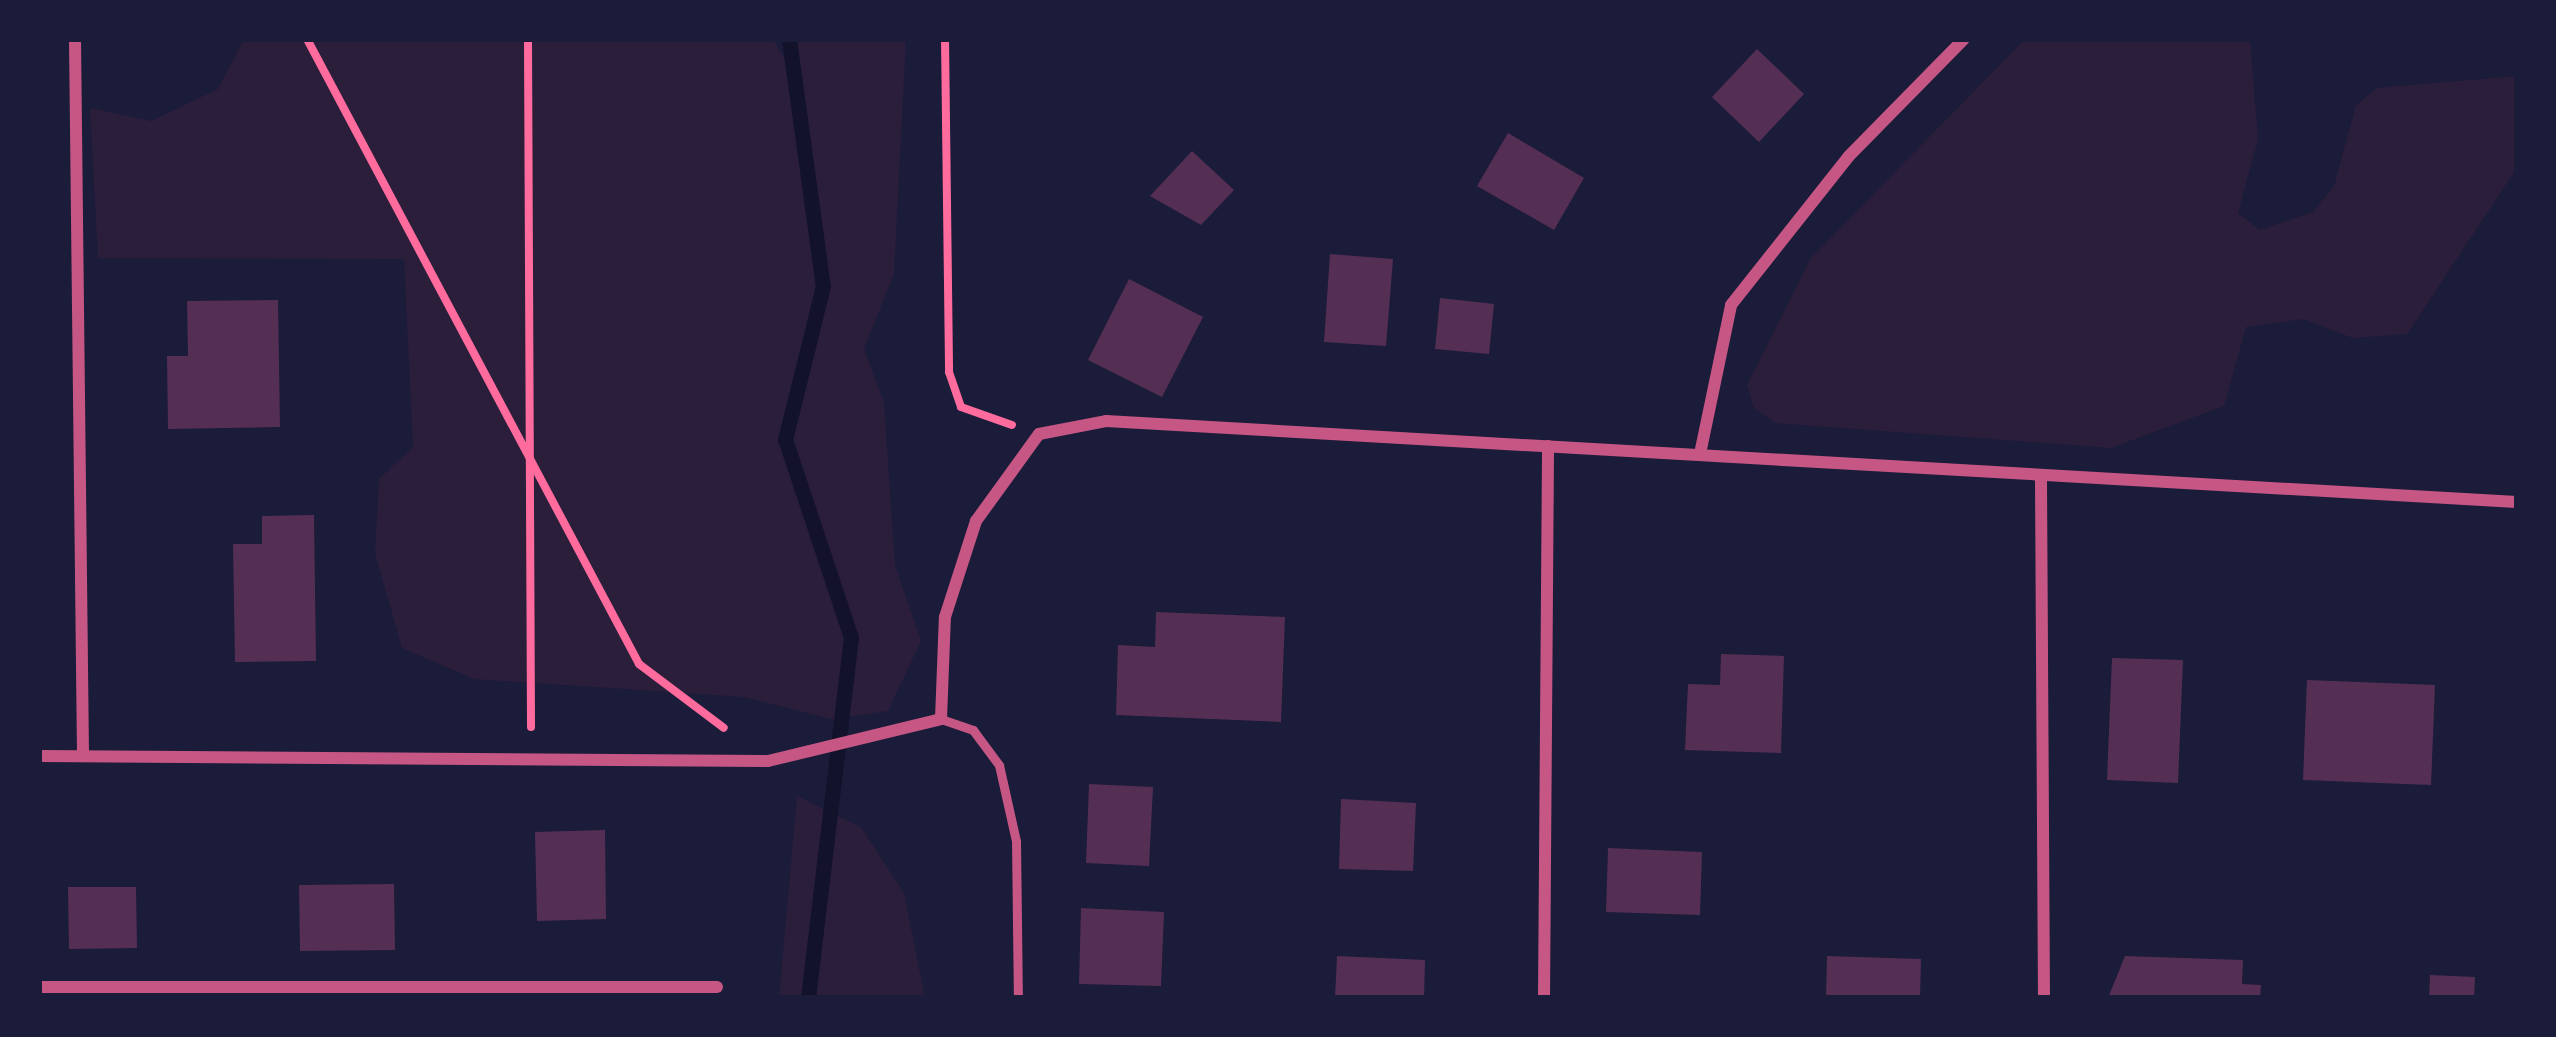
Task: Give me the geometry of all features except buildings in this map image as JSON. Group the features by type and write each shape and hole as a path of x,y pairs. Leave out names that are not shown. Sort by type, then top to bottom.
{"street":[{"path":"75,39 83,756"},
{"path":"1700,454 1731,305 1849,156 1964,39"},
{"path":"39,756 768,761 941,718 946,617 976,521 1039,434 1106,421 1700,454 2041,480 2517,502"},
{"path":"1544,998 1548,446"},
{"path":"2041,480 2044,998"},
{"path":"39,987 717,987"}],"lane":[{"path":"941,718 973,730 999,765 1016,841 1018,998"}],"path":[{"path":"307,39 639,664 768,761"},
{"path":"528,39 535,469 530,760"},
{"path":"945,39 949,372 961,407 1039,434"}],"shaded area":[{"path":"244,39 773,39 790,68 798,39 906,39 894,274 864,349 884,403 895,565 921,641 888,711 831,719 744,697 474,679 402,648 375,553 379,479 413,447 404,259 98,258 90,108 151,121 218,89"},
{"path":"2025,39 2250,39 2258,139 2238,213 2260,230 2313,212 2334,186 2356,105 2377,88 2517,76 2517,168 2407,334 2353,338 2303,319 2246,327 2224,406 2111,448 1775,423 1754,408 1747,385 1811,258"},
{"path":"797,796 861,827 904,893 925,998 779,998"}],"waterway":[{"path":"789,39 823,286 785,439 851,637 808,998"}]}
